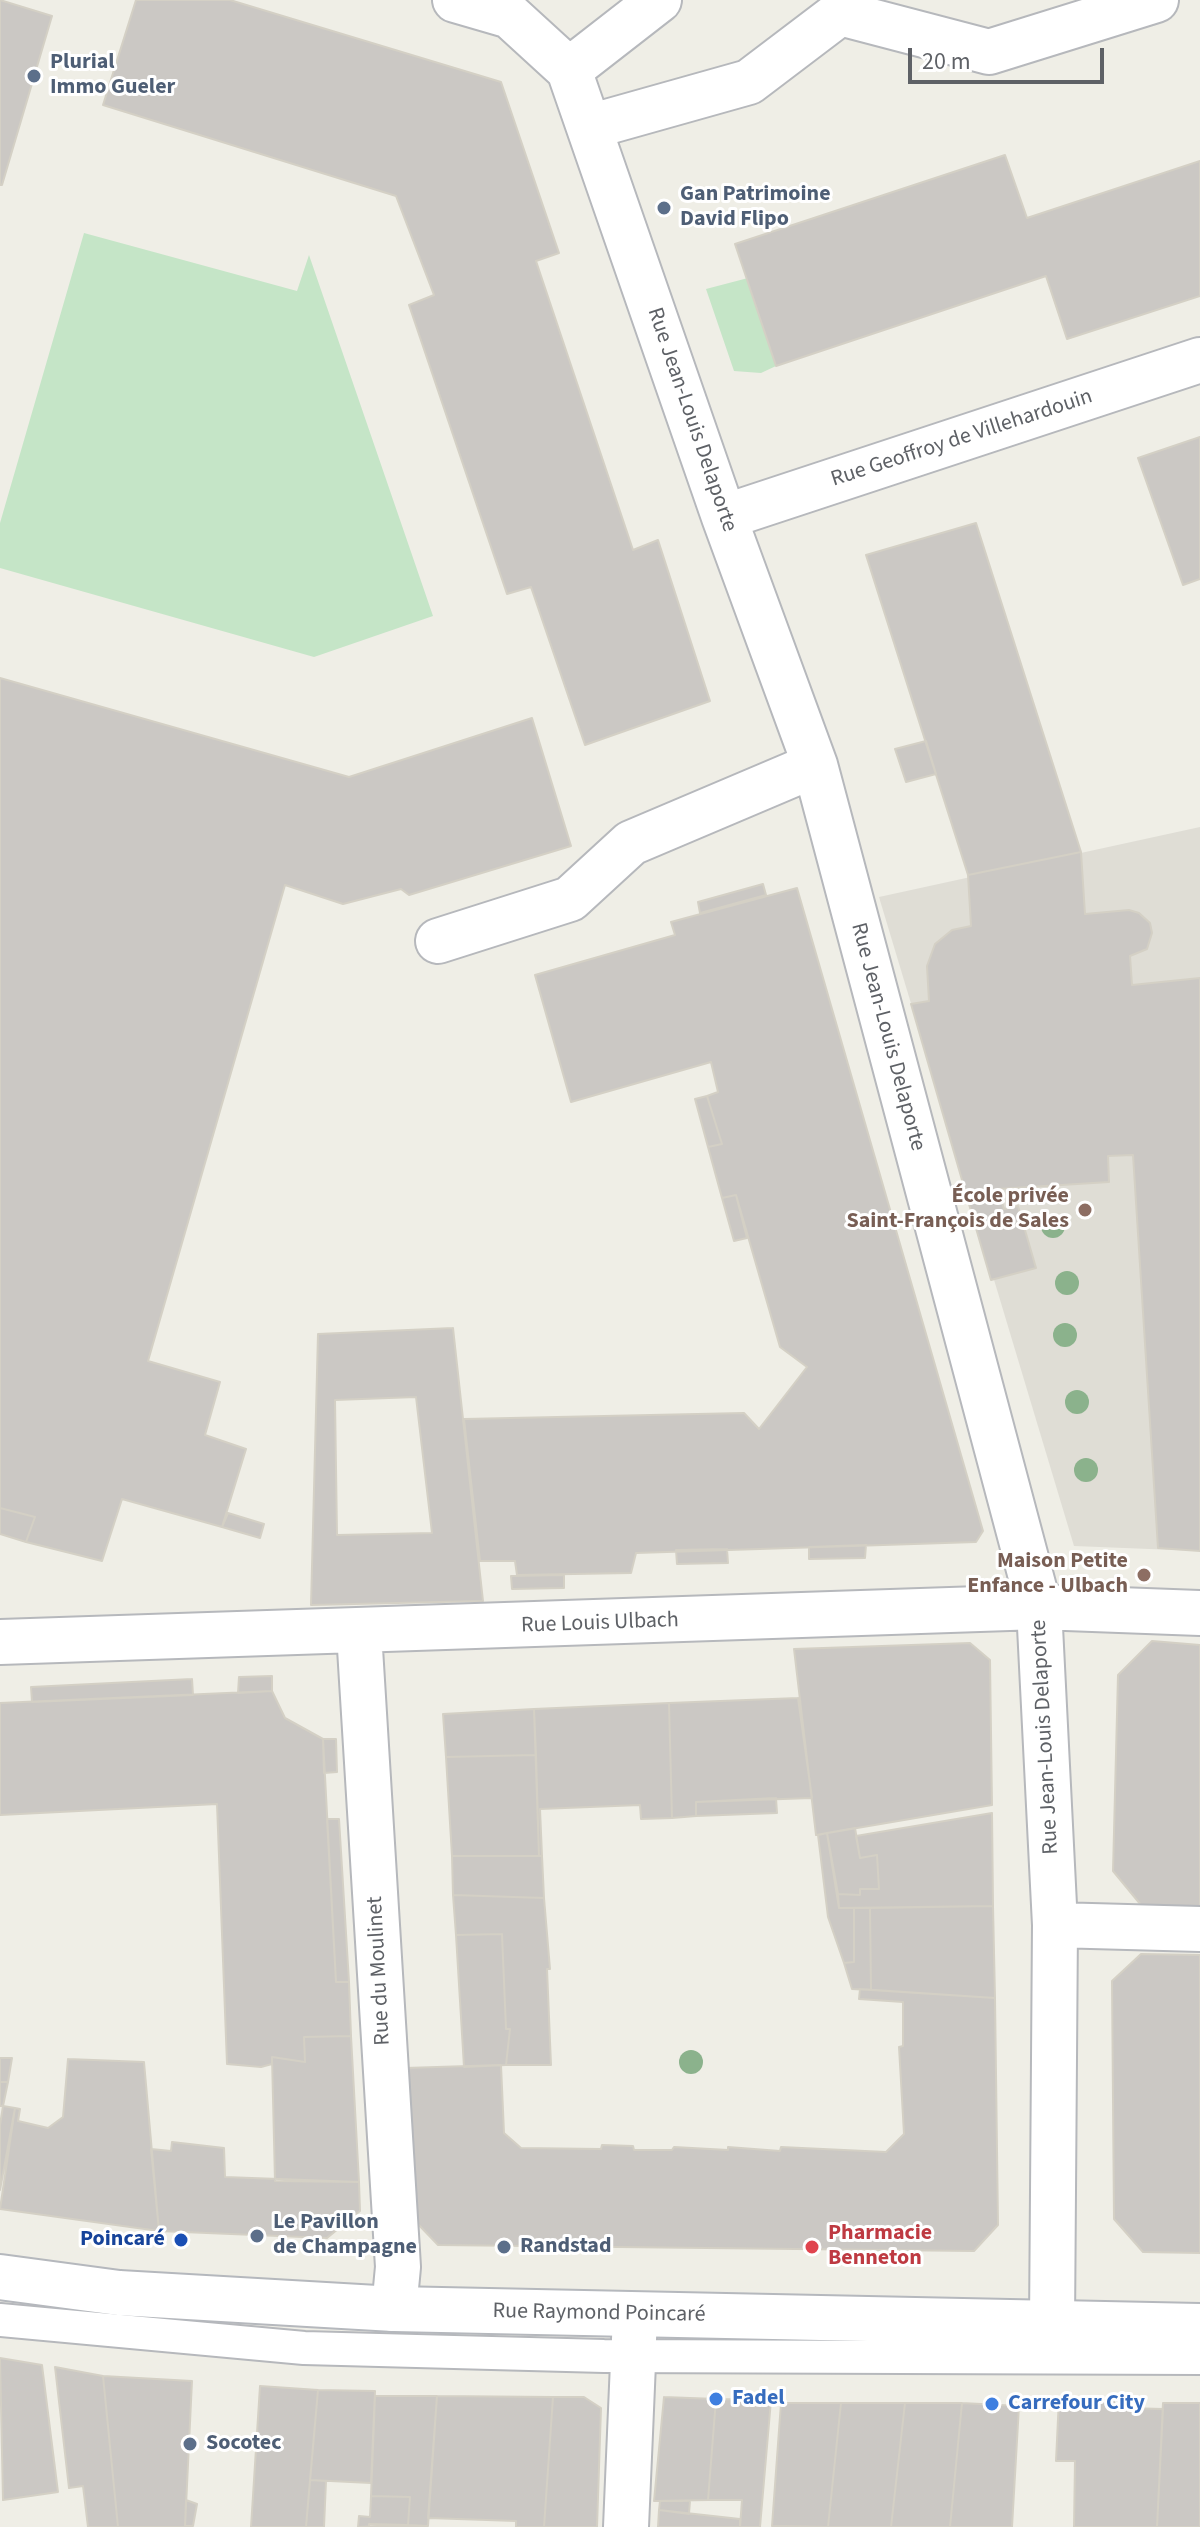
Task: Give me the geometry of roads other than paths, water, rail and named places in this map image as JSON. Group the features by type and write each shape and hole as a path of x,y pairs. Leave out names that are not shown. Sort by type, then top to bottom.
{"street":[{"path":"455,0 510,16 569,70 659,0"},
{"path":"589,127 749,82 840,13 989,52 1156,0"},
{"name":"Rue Jean-Louis Delaporte","path":"569,70 724,517 815,765 1039,1607 1055,1925 1052,2324"},
{"name":"Rue Geoffroy de Villehardouin","path":"724,517 1200,360"},
{"path":"438,941 570,899 631,843 815,765"},
{"name":"Rue Louis Ulbach","path":"0,1642 1039,1607 1200,1613"},
{"name":"Rue du Moulinet","path":"359,1632 398,2267 394,2309"},
{"path":"1055,1925 1200,1929"},
{"name":"Rue Raymond Poincaré","path":"0,2277 119,2293 394,2309 634,2335 1052,2324 1200,2326"},
{"path":"626,2527 634,2335"}],"lane":[{"name":"Rue Raymond Poincaré","path":"0,2320 304,2348 634,2335 1200,2358"}],"place":[{"name":"Plurial Immo Gueler","path":"34,76"},
{"name":"Gan Patrimoine David Flipo","path":"664,208"},
{"name":"École privée Saint-François de Sales","path":"1085,1210"},
{"name":"Maison Petite Enfance - Ulbach","path":"1144,1575"},
{"name":"Le Pavillon de Champagne","path":"257,2236"},
{"name":"Poincaré","path":"181,2240"},
{"name":"Randstad","path":"504,2247"},
{"name":"Pharmacie Benneton","path":"812,2247"},
{"name":"Fadel","path":"716,2399"},
{"name":"Carrefour City","path":"992,2404"},
{"name":"Socotec","path":"190,2444"}]}
